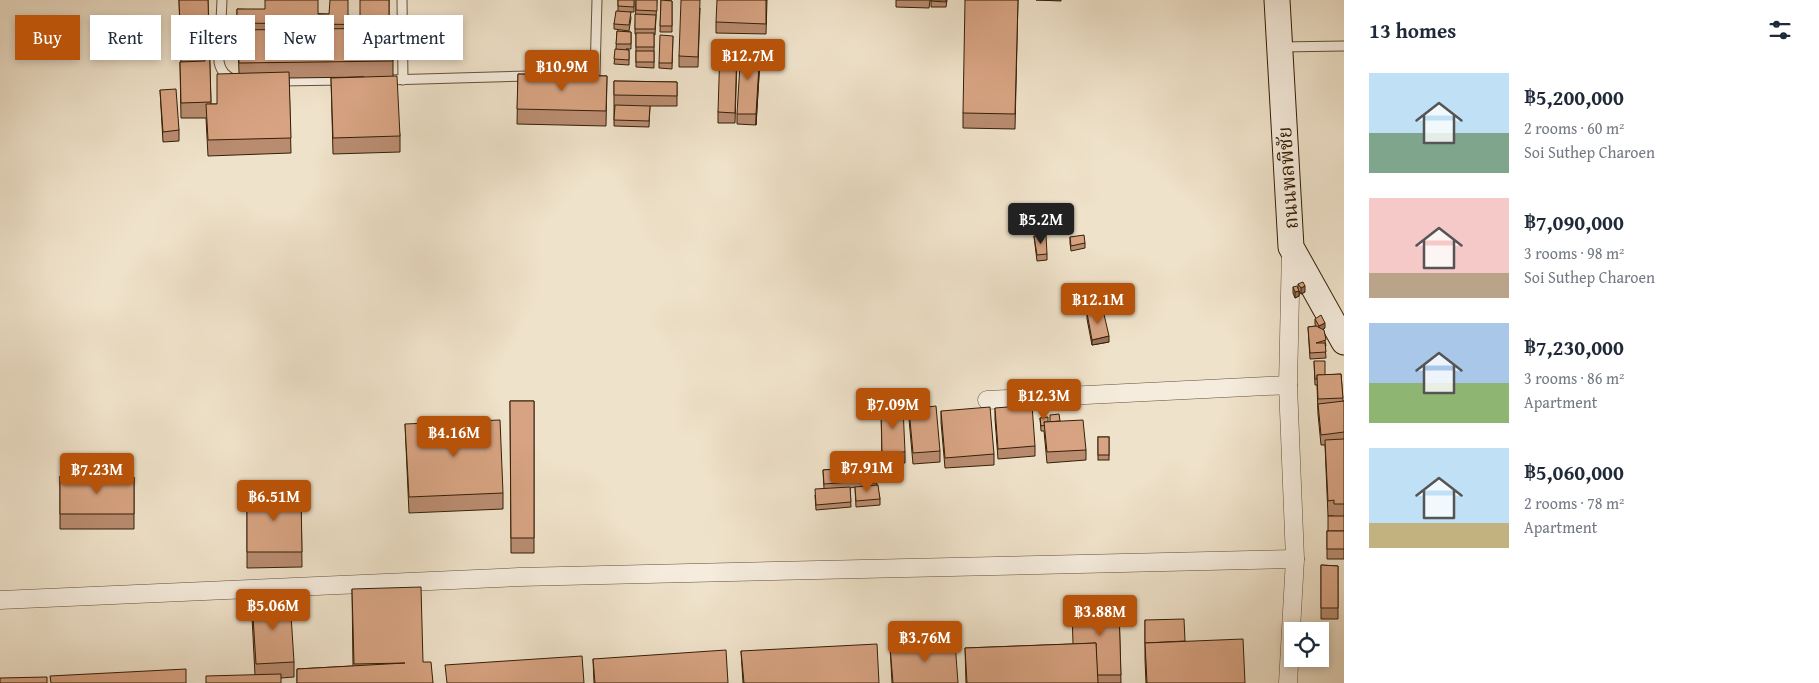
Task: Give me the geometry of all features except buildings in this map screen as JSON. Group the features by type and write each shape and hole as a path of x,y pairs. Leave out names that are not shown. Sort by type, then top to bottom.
{"street":[{"name":"ถนนพลพิชัย","path":"1276,0 1291,247 1344,342"},
{"path":"1288,683 1295,559 1288,385 1291,247"},
{"path":"987,400 1288,385"},
{"path":"0,600 519,577 1295,559"}],"lane":[{"path":"222,0 220,69 232,79 247,81"},
{"path":"402,0 403,80"},
{"path":"382,80 596,74 597,0"},
{"path":"1279,47 1344,46"},
{"path":"266,81 353,80"}]}
